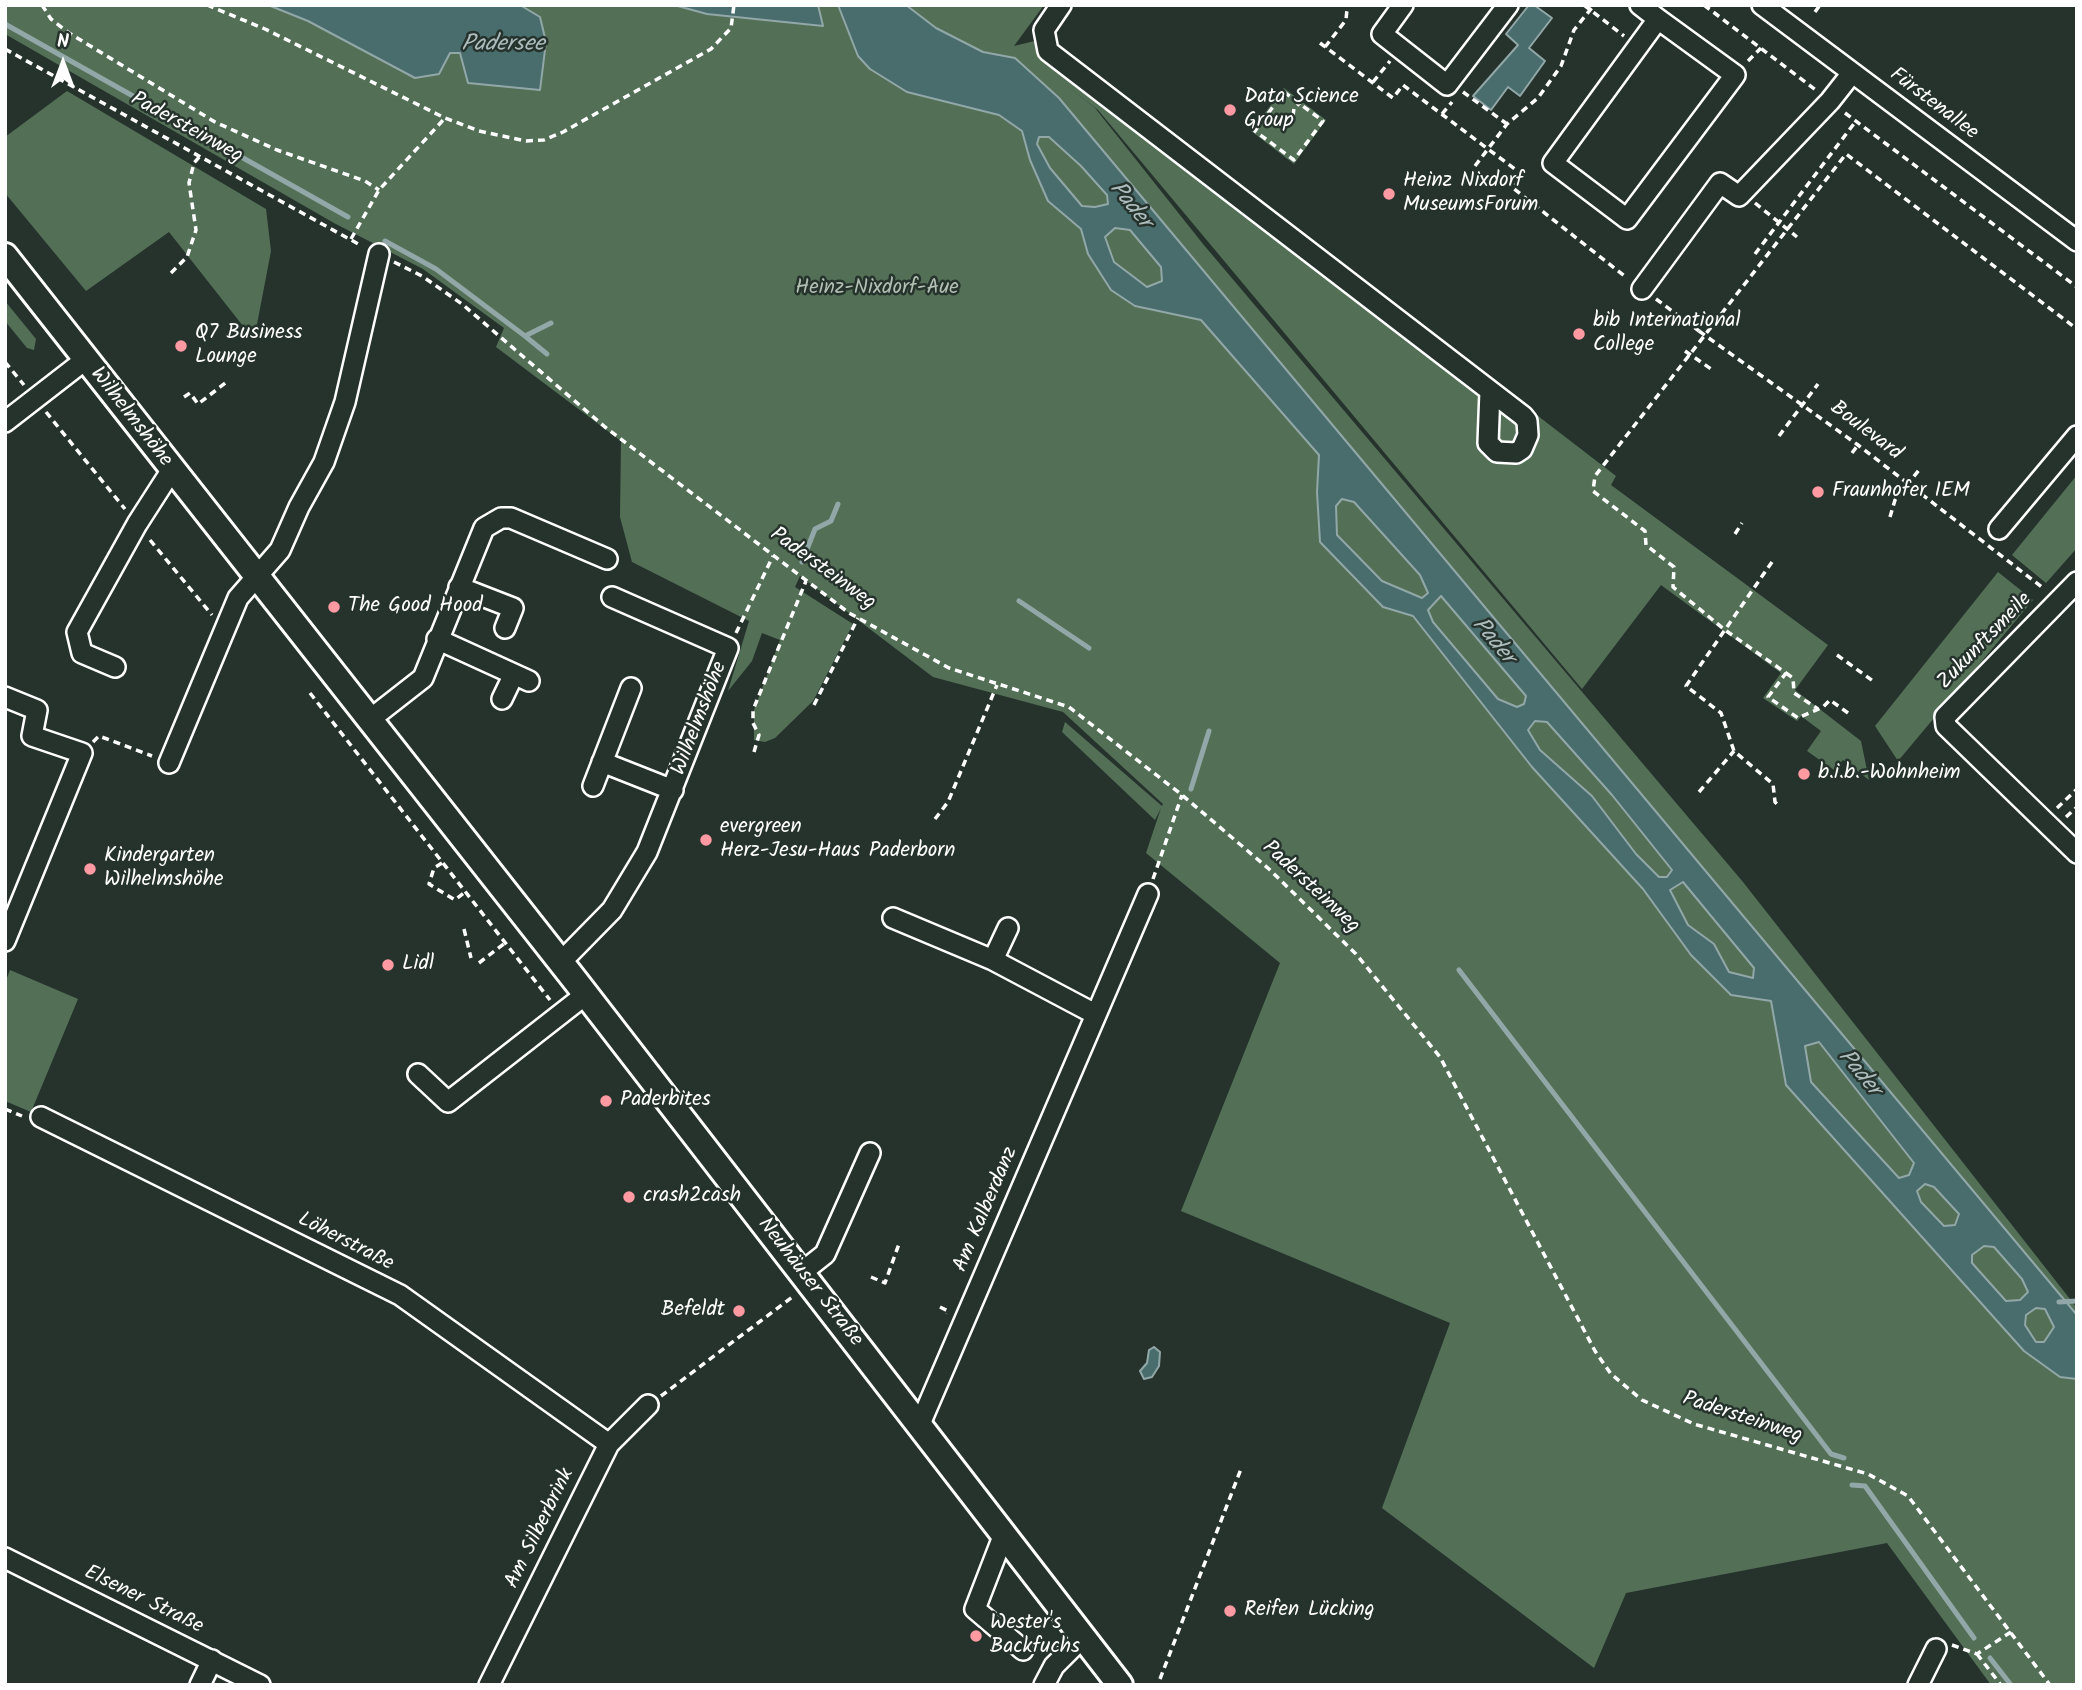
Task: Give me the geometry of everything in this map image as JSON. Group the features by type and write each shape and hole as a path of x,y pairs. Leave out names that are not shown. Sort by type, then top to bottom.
{"main road":[{"name":"Wilhelmshöhe","path":"5,256 171,471 257,576 496,881"},
{"name":"Neuhäuser Straße","path":"496,881 1120,1685"}],"street":[{"path":"1061,5 1044,30 1048,51 1431,342 1490,391"},
{"path":"1403,5 1381,34 1447,85 1508,5"},
{"path":"1640,5 1735,75 1627,219 1553,163 1658,19"},
{"name":"Fürstenallee","path":"1762,5 2077,240"},
{"path":"1642,289 1720,183 1739,196 1830,101 1852,73"},
{"path":"169,763 223,628 238,598 280,550 299,507 324,462 345,402 379,254"},
{"path":"9,412 35,398 85,360"},
{"path":"1999,529 2077,436"},
{"path":"115,667 82,653 77,632 137,524 171,471"},
{"path":"368,721 423,678 485,528 501,518 511,518 607,559"},
{"name":"Zukunftsmeile","path":"2077,582 1945,717 1946,726 2077,853"},
{"path":"459,587 513,608 505,628"},
{"path":"612,597 728,648"},
{"path":"437,639 522,677 502,699"},
{"name":"Wilhelmshöhe","path":"560,962 612,910 648,852 728,648"},
{"path":"593,786 631,688"},
{"path":"5,697 37,710 32,736 82,753 14,893 5,941"},
{"name":"Wilhelmshöhe","path":"602,762 673,790"},
{"name":"Am Kalberdanz","path":"920,1424 1148,894"},
{"path":"893,918 993,960 1095,1014"},
{"path":"993,960 1008,928"},
{"path":"418,1074 448,1102 585,995"},
{"name":"Löherstraße","path":"41,1117 400,1295 609,1444"},
{"path":"805,1279 825,1255 870,1153"},
{"name":"Am Silberbrink","path":"489,1685 609,1444 648,1405"},
{"path":"1004,1534 975,1609 1023,1650"},
{"name":"Elsener Straße","path":"5,1558 260,1685"},
{"path":"1044,1685 1054,1666 1083,1637"},
{"path":"1917,1685 1936,1649"},
{"path":"200,1685 212,1660"}],"path":[{"path":"42,5 51,19 69,33 215,122 277,150 365,181 379,190 445,118"},
{"path":"207,5 265,29 445,118 526,141 544,140 613,106 711,49 725,36 732,23 734,5"},
{"path":"1584,5 1629,39"},
{"path":"1475,166 1507,124 1538,99 1561,66 1574,30 1594,5"},
{"path":"1704,5 2077,287"},
{"path":"1815,12 1820,5"},
{"path":"1325,47 1346,20 1347,9"},
{"path":"1320,43 1394,97 1403,85 1488,149"},
{"path":"1373,82 1399,48"},
{"name":"Padersteinweg","path":"5,49 351,240 379,190"},
{"path":"1442,114 1461,90 1507,124"},
{"path":"1284,92 1300,103 1323,121 1294,160 1255,131 1284,92"},
{"path":"1293,116 1294,107 1300,103"},
{"path":"1755,254 1856,121"},
{"name":"Boulevard","path":"1488,149 1523,175 1513,188 1642,289 1858,445 2043,588"},
{"path":"1818,709 1794,693 1793,678 1725,630 1673,587 1674,567 1646,545 1645,531 1593,491 1595,476 1687,352 1726,310 1846,154 2077,329"},
{"path":"171,273 187,257 196,230 189,183 194,163 201,155"},
{"path":"1760,207 1797,237"},
{"name":"Padersteinweg","path":"379,254 422,276 452,296 605,427 858,618 949,668 1069,707 1182,795 1269,869 1356,954 1440,1057 1595,1351 1611,1374 1642,1399 1694,1424 1868,1474 1908,1496 2050,1685"},
{"path":"1687,352 1714,372"},
{"path":"5,362 223,628"},
{"path":"184,397 190,393 198,404 228,381"},
{"path":"1779,436 1818,384"},
{"path":"1852,453 1858,445"},
{"path":"1890,516 1895,500 1919,470"},
{"path":"1735,534 1742,523"},
{"path":"728,648 773,556"},
{"path":"1772,562 1686,687 1721,713 1734,751 1773,785 1775,802 1779,806"},
{"path":"754,752 759,735 753,723 753,710 806,581"},
{"path":"814,705 858,618"},
{"path":"1837,655 1873,681"},
{"path":"1786,673 1768,697 1798,718 1830,700 1849,713"},
{"path":"935,819 948,802 997,685"},
{"path":"310,693 560,1013"},
{"path":"82,753 99,736 169,763"},
{"path":"1699,792 1734,751"},
{"path":"2060,805 2077,789"},
{"path":"1148,894 1182,795"},
{"path":"442,863 434,868 429,884 456,900 465,892"},
{"path":"464,929 471,958"},
{"path":"480,962 505,943"},
{"path":"871,1277 885,1283 900,1241"},
{"path":"648,1405 805,1279"},
{"path":"1160,1679 1241,1469"},
{"path":"1977,1654 2011,1632"},
{"path":"1936,1649 1954,1644 1977,1654 2001,1685"}],"green space":[{"name":"Heinz-Nixdorf-Aue","path":"5,5 268,5 308,21 445,61 450,52 461,53 468,83 540,90 546,42 540,17 520,5 1044,5 1014,46 1047,38 1616,476 1611,485 1828,645 1795,690 1861,741 1869,780 1843,760 1834,770 1807,751 1821,731 1801,716 1797,721 1763,698 1781,673 1661,585 1582,689 1098,110 1062,82 1095,108 1203,244 1743,882 2077,1308 2077,1685 1991,1685 1887,1543 1626,1593 1594,1668 1382,1508 1450,1323 1181,1211 1280,963 1146,853 1161,808 1155,820 1062,732 1065,722 1162,806 1163,804 1063,712 933,677 800,576 795,587 853,624 813,701 775,738 765,742 754,740 754,710 780,640 762,633 752,661 728,691 749,621 632,562 620,517 621,441 496,347 504,328 423,269 334,223 5,34"},
{"path":"1284,88 1326,120 1294,164 1251,131"},
{"path":"67,91 266,209 271,251 254,340 169,232 86,291 5,193 5,137"},
{"path":"5,301 36,339 34,350 27,348 5,321"},
{"path":"2077,475 2077,548 2046,583 2012,555"},
{"path":"1998,572 2033,600 1898,761 1875,726"},
{"path":"10,970 78,999 31,1112 5,1101 5,983"}],"water":[{"name":"Padersee","path":"268,5 520,5 540,17 546,42 540,90 468,83 460,53 450,53 439,74 415,78 308,21"},
{"path":"674,5 818,5 823,26 707,14"},
{"name":"Pader","path":"838,5 906,5 936,28 983,52 1015,58 1059,98 2077,1315 2077,1379 2060,1377 2024,1351 1786,1085 1771,1001 1731,995 1691,955 1643,889 1532,767 1413,616 1383,607 1320,542 1317,492 1319,455 1201,320 1135,306 1111,290 1088,254 1081,229 1048,201 1030,160 1022,131 999,115 907,92 870,69 858,56","holes":["1039,137 1049,137 1081,166 1107,195 1108,204 1082,206 1050,168 1037,144","1115,228 1130,230 1161,267 1162,281 1147,287 1114,262 1105,237","1342,499 1354,502 1420,575 1428,593 1422,598 1382,581 1337,535 1336,506","1441,596 1526,696 1524,704 1517,707 1498,699 1433,622 1428,610","1535,721 1547,722 1612,795 1672,870 1667,877 1659,877 1636,854 1592,796 1540,750 1528,730","1683,882 1754,968 1753,978 1729,972 1714,944 1688,925 1670,890","1819,1042 1914,1163 1909,1175 1899,1178 1811,1082 1805,1046","1925,1184 1934,1187 1959,1214 1955,1225 1944,1226 1921,1202 1917,1191","1984,1246 1994,1247 2022,1279 2028,1292 2020,1300 2006,1301 1972,1263 1972,1255","2036,1308 2045,1309 2054,1327 2044,1342 2036,1342 2025,1325 2026,1315"]},
{"path":"1529,5 1534,5 1552,18 1529,48 1545,61 1520,96 1508,87 1491,110 1473,96 1518,45 1506,34"},
{"path":"1154,1347 1160,1352 1159,1366 1152,1377 1144,1379 1140,1371 1147,1363 1149,1350"}],"waterway":[{"path":"5,24 348,217"},
{"path":"385,241 436,269 525,336 551,323"},
{"path":"525,336 547,354"},
{"path":"802,562 815,529 831,521 838,504"},
{"path":"1019,601 1089,648"},
{"path":"1191,789 1209,731"},
{"path":"1459,970 1831,1454 1844,1458"},
{"path":"2059,1302 2077,1301"},
{"path":"1852,1485 1865,1486 1974,1638"},
{"path":"1990,1658 2011,1685"}],"place":[{"name":"Data Science Group","path":"1230,110"},
{"name":"Heinz Nixdorf MuseumsForum","path":"1389,194"},
{"name":"bib International College","path":"1579,334"},
{"name":"Q7 Business Lounge","path":"181,346"},
{"name":"Fraunhofer IEM","path":"1818,492"},
{"name":"The Good Hood","path":"334,607"},
{"name":"b.i.b.-Wohnheim","path":"1804,774"},
{"name":"evergreen Herz-Jesu-Haus Paderborn","path":"706,840"},
{"name":"Kindergarten Wilhelmshöhe","path":"90,869"},
{"name":"Lidl","path":"388,965"},
{"name":"Paderbites","path":"606,1101"},
{"name":"crash2cash","path":"629,1197"},
{"name":"Befeldt","path":"739,1311"},
{"name":"Reifen Lücking","path":"1230,1611"},
{"name":"Wester's Backfuchs","path":"976,1636"}]}
